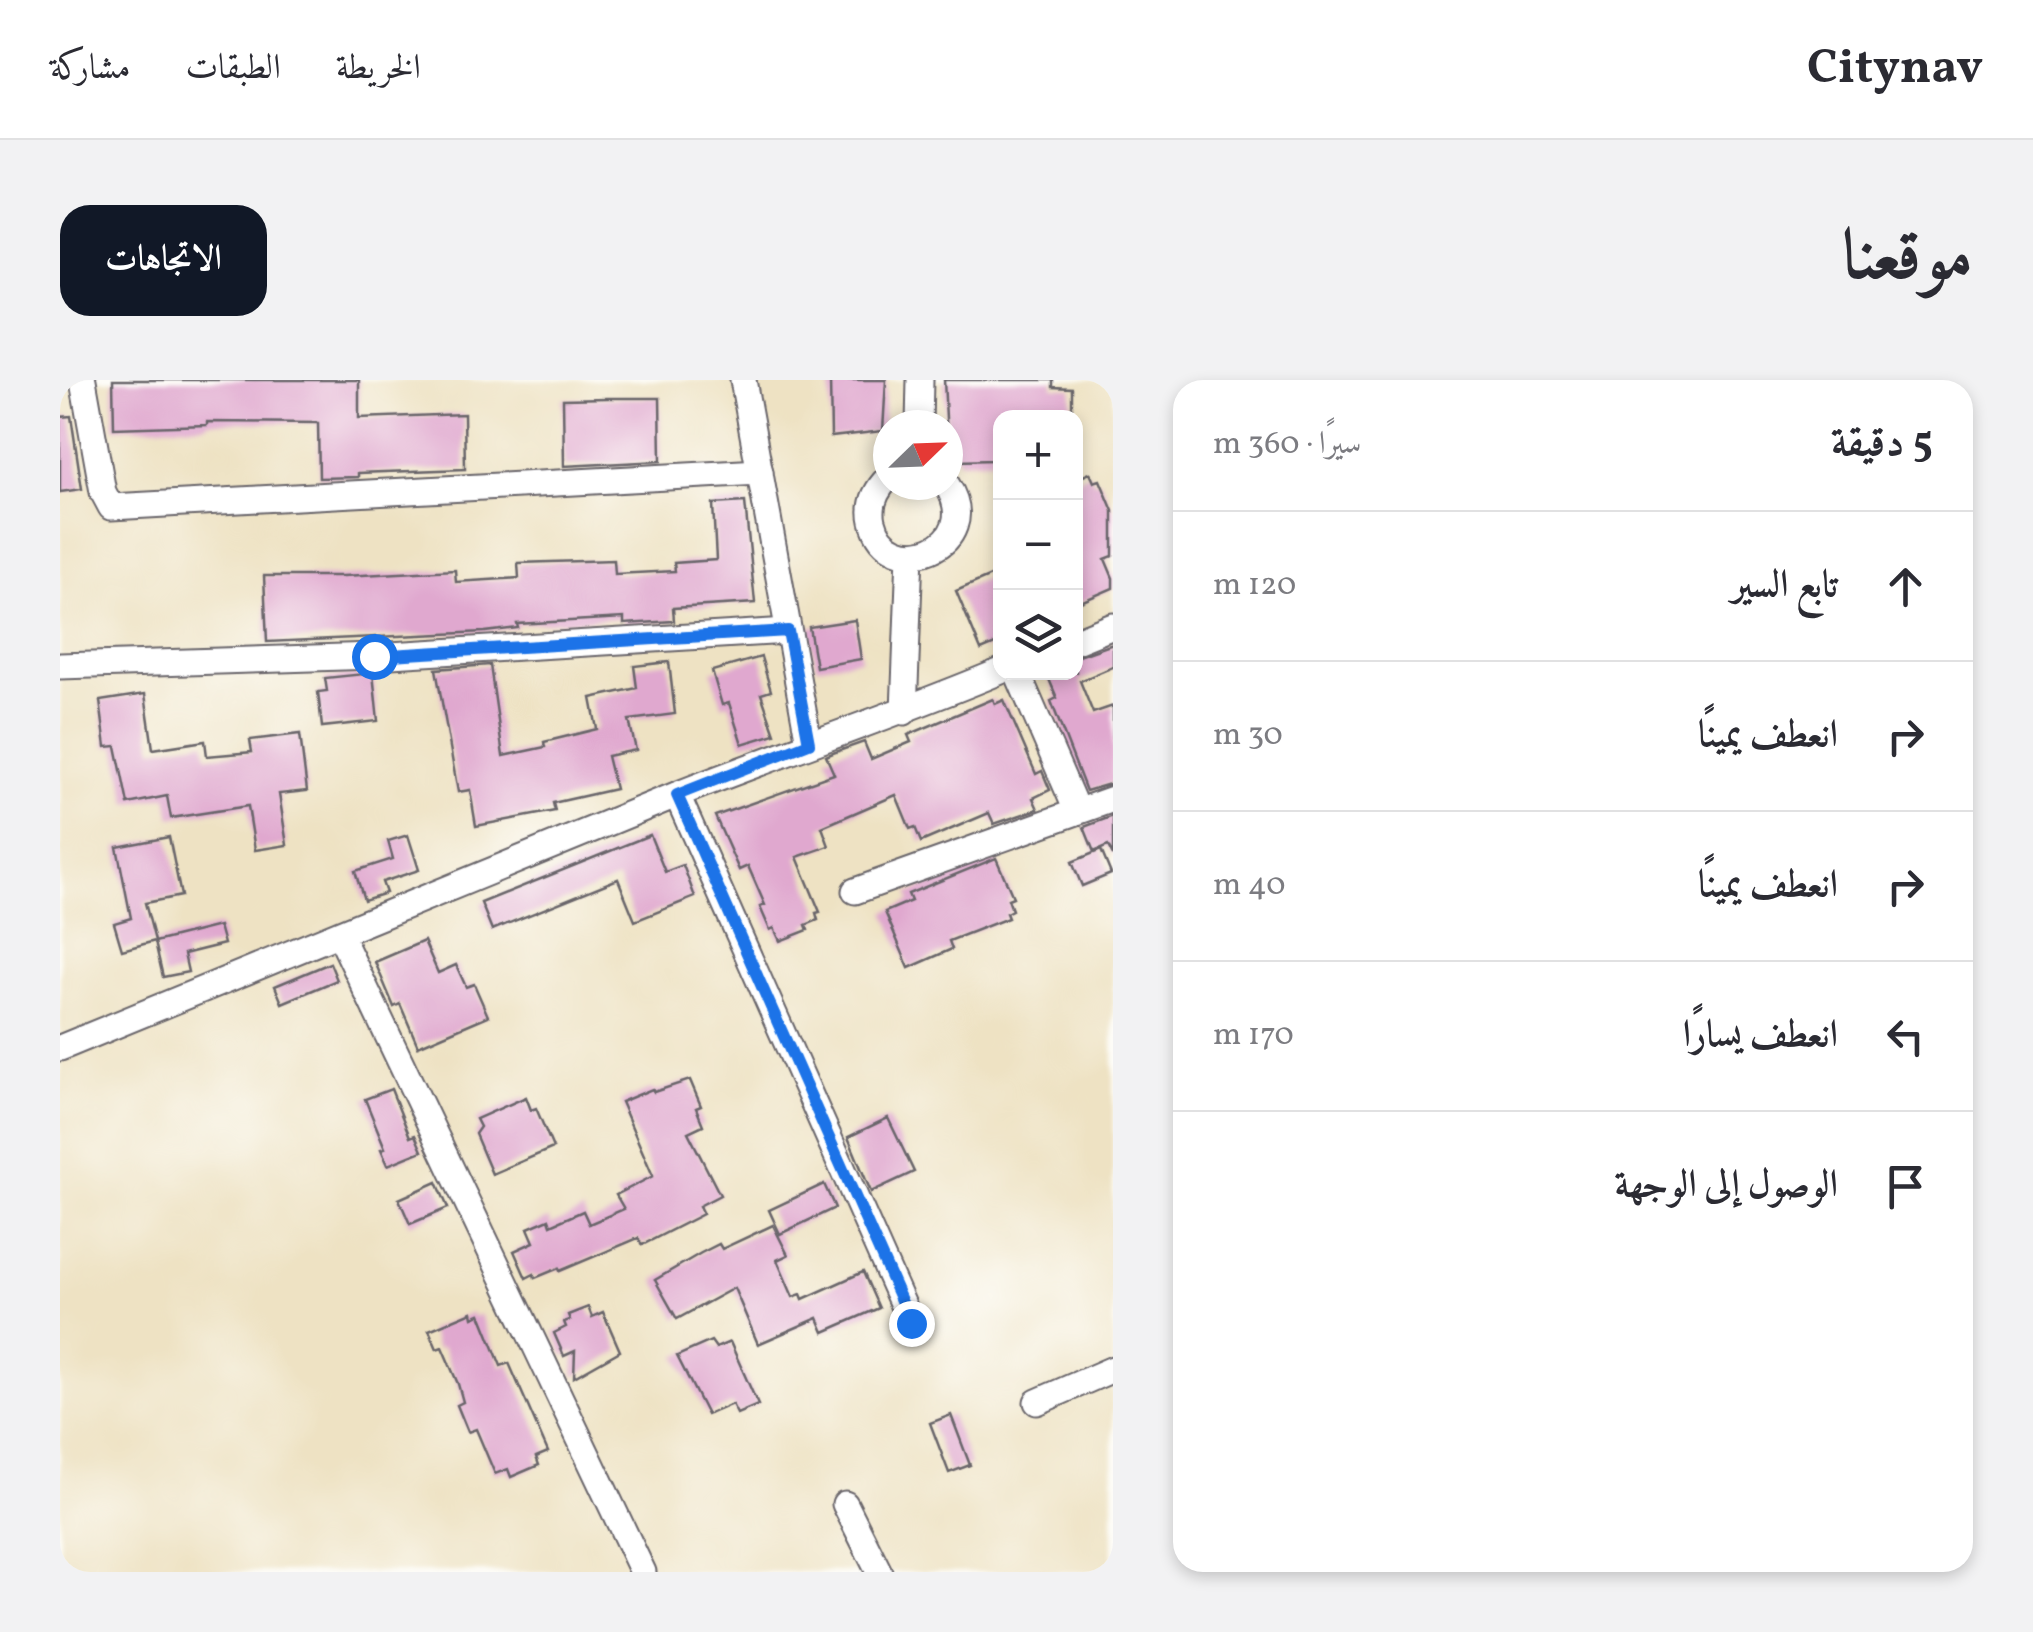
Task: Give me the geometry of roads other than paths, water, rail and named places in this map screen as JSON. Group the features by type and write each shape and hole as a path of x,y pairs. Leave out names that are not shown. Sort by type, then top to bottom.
{"street":[{"path":"83,380 103,492 111,506 760,472"},
{"path":"744,380 809,743"},
{"path":"919,410 920,380"},
{"path":"873,500 874,526 888,546 910,554 934,550 951,533 957,510 953,500"},
{"path":"904,712 910,554"},
{"path":"1083,638 1113,626"},
{"path":"60,666 374,656 788,631"},
{"path":"60,1048 677,795 809,743 904,712 993,674"},
{"path":"1020,680 1077,811"},
{"path":"677,795 911,1323"},
{"path":"855,891 1113,798"},
{"path":"340,934 643,1572"},
{"path":"1037,1402 1113,1369"},
{"path":"845,1504 879,1572"}]}
